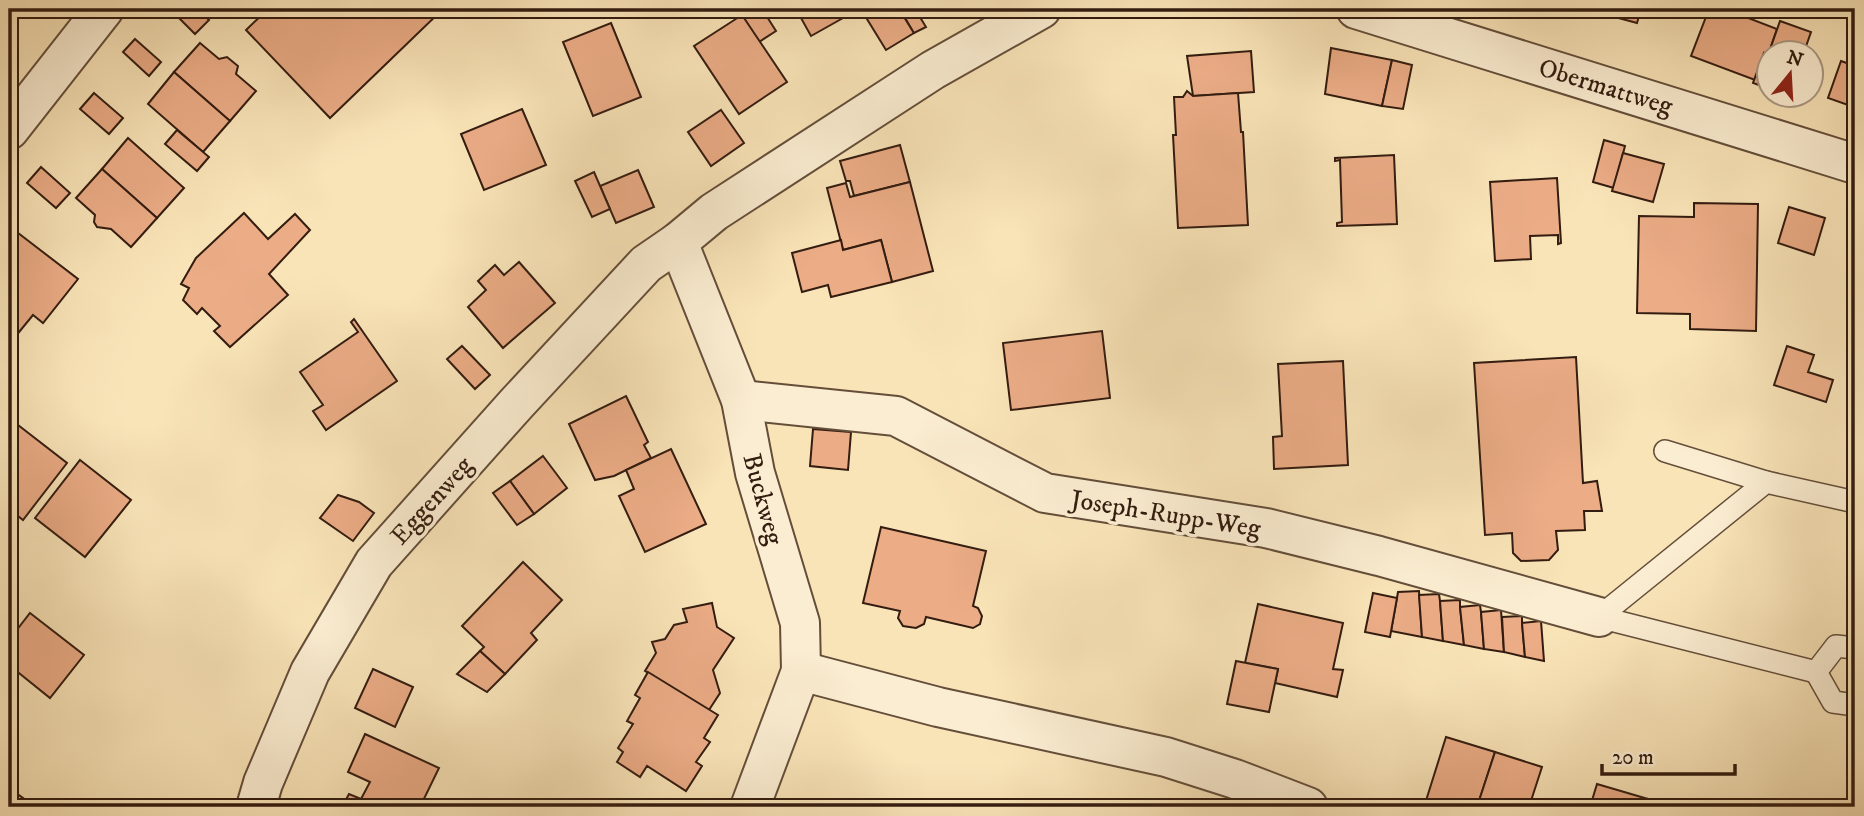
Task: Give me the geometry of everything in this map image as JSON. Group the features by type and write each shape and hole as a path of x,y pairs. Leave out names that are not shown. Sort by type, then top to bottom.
{"street":[{"path":"9,130 104,9"},
{"path":"678,242 714,212 922,77 1041,9"},
{"name":"Obermattweg","path":"1356,9 1855,164"},
{"name":"Buckweg","path":"678,242 741,400 755,473 800,624 800,671"},
{"name":"Eggenweg","path":"256,807 263,783 310,672 374,563 646,264 678,242"},
{"name":"Joseph-Rupp-Weg","path":"741,400 896,416 1045,493 1266,528 1379,556 1599,617"},
{"path":"750,807 800,671 938,707 1166,757 1235,779 1308,807"}],"lane":[{"path":"1665,451 1766,482 1855,502"},
{"path":"1599,617 1766,482"},
{"path":"1599,617 1816,672 1833,702 1855,705"},
{"path":"1816,672 1836,646 1855,648"}],"building":[{"path":"170,9 198,9 209,20 195,34"},
{"path":"268,9 443,9 330,118 246,30"},
{"path":"746,9 762,9 776,31 759,42 740,12"},
{"path":"796,9 859,9 811,36"},
{"path":"885,9 899,9 914,33 886,50 867,19"},
{"path":"915,9 926,27 914,33 901,11"},
{"path":"1610,9 1641,9 1637,23 1611,16"},
{"path":"1709,9 1725,9 1777,29 1774,38 1756,38 1755,80 1691,56"},
{"path":"742,15 787,82 739,114 694,46"},
{"path":"1780,21 1811,32 1809,38 1774,38"},
{"path":"611,23 641,97 593,116 563,42"},
{"path":"135,39 161,62 149,76 123,52"},
{"path":"200,43 219,59 227,57 238,66 236,74 256,91 230,121 174,72"},
{"path":"1331,48 1392,60 1382,106 1325,94"},
{"path":"1251,51 1254,92 1193,96 1187,56"},
{"path":"1392,60 1412,65 1403,109 1382,106"},
{"path":"1841,61 1855,66 1855,84 1848,105 1828,98"},
{"path":"174,72 230,121 203,152 148,104"},
{"path":"1187,91 1193,96 1238,93 1248,225 1178,228 1173,135 1176,135 1174,97 1183,97"},
{"path":"94,93 123,118 109,134 80,109"},
{"path":"522,109 546,165 484,190 461,134"},
{"path":"721,110 744,143 711,166 688,132"},
{"path":"177,130 209,157 197,171 165,144"},
{"path":"128,138 184,188 157,218 102,169"},
{"path":"1604,140 1625,146 1614,188 1593,182"},
{"path":"900,145 910,182 854,196 840,161"},
{"path":"1623,153 1664,164 1653,202 1612,191"},
{"path":"1394,155 1397,224 1337,226 1337,223 1342,222 1340,160 1335,161 1335,158"},
{"path":"41,167 70,193 56,208 27,183"},
{"path":"102,169 157,218 131,247 111,229 97,227 94,222 95,215 76,198"},
{"path":"638,170 654,207 616,223 600,186"},
{"path":"594,172 610,209 592,217 575,181"},
{"path":"1557,178 1561,243 1558,244 1558,235 1530,236 1531,259 1495,261 1490,182"},
{"path":"910,182 933,271 892,282 881,240 843,250 827,188 846,183 850,197"},
{"path":"1694,203 1758,204 1756,331 1690,329 1690,314 1637,313 1639,216 1694,217"},
{"path":"1789,207 1825,218 1814,255 1778,243"},
{"path":"244,213 268,239 295,214 310,230 269,274 288,295 230,347 214,331 220,326 202,308 197,314 183,300 189,288 181,284 196,258"},
{"path":"9,226 78,279 43,323 33,315 15,337 9,332"},
{"path":"841,240 843,250 881,240 892,282 831,297 828,285 802,292 792,253"},
{"path":"519,262 555,303 503,348 468,307 486,290 478,281 495,265 504,275"},
{"path":"1847,283 1855,283 1855,343 1847,343"},
{"path":"354,319 397,381 326,430 313,411 323,405 300,372 358,332 351,322"},
{"path":"1102,331 1110,398 1011,410 1003,343"},
{"path":"462,346 490,375 475,389 447,359"},
{"path":"1787,346 1814,355 1808,372 1833,380 1826,402 1774,385"},
{"path":"1576,357 1583,483 1597,481 1602,511 1584,511 1585,530 1556,531 1558,550 1549,560 1521,561 1513,553 1512,533 1485,535 1474,363"},
{"path":"1343,361 1348,465 1274,469 1273,437 1282,436 1278,364"},
{"path":"626,396 648,442 644,445 651,458 614,476 595,480 569,424"},
{"path":"9,418 67,463 23,520 9,509"},
{"path":"813,429 851,432 848,470 810,466"},
{"path":"671,449 706,524 645,552 619,496 634,489 626,470"},
{"path":"543,456 567,488 534,514 510,481"},
{"path":"80,460 131,500 85,557 35,518"},
{"path":"510,481 534,514 517,525 493,493"},
{"path":"338,495 359,502 374,513 353,541 320,518"},
{"path":"881,527 986,551 973,606 978,608 982,616 980,624 973,628 926,617 924,624 916,628 903,626 898,618 900,611 863,603"},
{"path":"523,562 562,600 531,633 537,640 505,674 480,651 484,647 462,626"},
{"path":"1419,591 1422,637 1391,631 1398,592"},
{"path":"1373,593 1397,598 1390,637 1365,632"},
{"path":"1439,594 1443,641 1422,637 1419,595"},
{"path":"1460,600 1464,645 1443,641 1440,601"},
{"path":"712,603 717,627 734,638 713,670 720,693 709,710 645,671 656,653 652,642 665,639 674,625 687,622 683,609"},
{"path":"1258,604 1343,623 1333,669 1343,670 1337,697 1275,683 1278,669 1245,663"},
{"path":"1480,605 1484,649 1464,645 1460,607"},
{"path":"1501,610 1504,652 1484,649 1481,612"},
{"path":"30,613 84,655 50,698 9,665 9,640"},
{"path":"1522,616 1525,657 1504,652 1502,617"},
{"path":"1541,621 1544,661 1525,657 1522,623"},
{"path":"480,651 505,674 487,692 457,674"},
{"path":"1236,661 1278,669 1269,712 1227,704"},
{"path":"373,669 413,687 395,727 355,708"},
{"path":"648,672 718,715 704,738 710,742 696,762 702,766 686,791 647,766 640,777 617,762 623,752 618,748 633,724 627,721 640,698 635,695"},
{"path":"365,734 439,768 420,807 342,807 349,794 361,799 370,782 348,772"},
{"path":"1446,737 1495,752 1477,807 1424,807"},
{"path":"1495,752 1542,767 1529,807 1477,807"},
{"path":"1597,784 1648,799 1646,807 1590,807"},
{"path":"9,788 23,798 16,807 9,807"},
{"path":"1648,799 1675,807 1646,807"}]}
